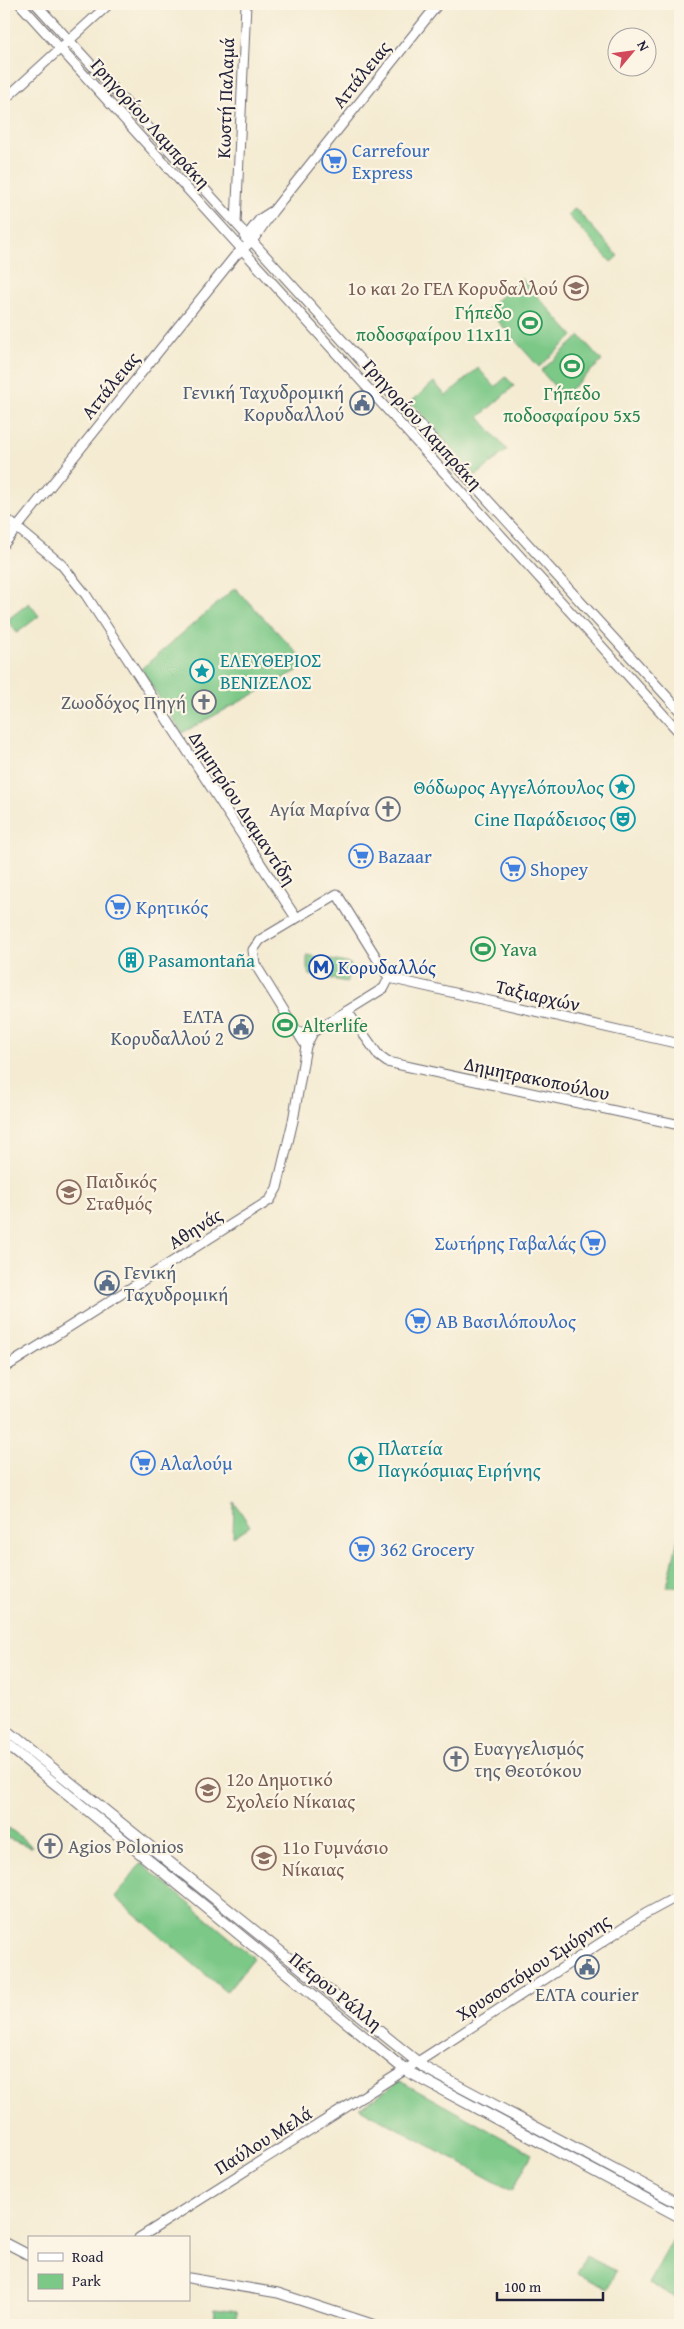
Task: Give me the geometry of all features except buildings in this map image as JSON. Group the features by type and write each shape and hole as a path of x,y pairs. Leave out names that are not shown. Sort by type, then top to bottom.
{"main road":[{"name":"Γρηγορίου Λαμπράκη","path":"20,4 680,733"},
{"name":"Γρηγορίου Λαμπράκη","path":"36,4 518,536 680,711"},
{"path":"4,100 109,4"},
{"name":"Κωστή Παλαμά","path":"236,223 246,4"},
{"name":"Αττάλειας","path":"4,544 229,265 250,238 260,219 273,211 438,4"},
{"name":"Δημητρίου Διαμαντίδη","path":"4,517 61,564 82,589 296,918"},
{"path":"298,1032 313,1032 384,988 389,978 337,894 260,940 253,950 253,958 306,1046"},
{"name":"Ταξιαρχών","path":"389,978 680,1044"},
{"name":"Δημητρακοπούλου","path":"346,1011 379,1056 387,1062 680,1125"},
{"name":"Αθηνάς","path":"4,1368 270,1200 277,1188 293,1121 306,1046 313,1032"},
{"name":"Πέτρου Ράλλη","path":"4,1729 417,2062 680,2204"},
{"name":"Πέτρου Ράλλη","path":"4,1742 405,2070 680,2217"},
{"name":"Χρυσοστόμου Σμύρνης","path":"405,2070 644,1914 680,1895"},
{"name":"Παύλου Μελά","path":"142,2236 405,2070"},
{"path":"4,2242 28,2254"},
{"path":"190,2278 278,2293 375,2325"}],"green space":[{"path":"575,208 618,256 611,262 568,215"},
{"name":"Γήπεδο ποδοσφαίρου 11x11","path":"521,278 573,336 539,367 487,309"},
{"name":"Γήπεδο ποδοσφαίρου 5x5","path":"580,336 602,361 563,396 541,371"},
{"path":"478,368 495,387 506,377 514,386 479,417 507,450 476,476 411,402 434,382 446,396"},
{"path":"235,588 307,663 306,666 182,733 141,669"},
{"path":"29,603 39,616 17,633 7,620"},
{"path":"307,955 351,964 347,982 310,975 307,969"},
{"path":"234,1502 250,1526 233,1537"},
{"path":"680,1529 680,1587 667,1587"},
{"path":"9,1828 32,1846 4,1837"},
{"path":"141,1863 254,1958 226,1992 115,1897"},
{"path":"400,2081 532,2154 512,2191 360,2108"},
{"path":"680,2229 680,2300 649,2283"},
{"path":"586,2256 616,2271 607,2289 577,2274"},
{"path":"215,2308 237,2311 237,2325 214,2325"}],"place":[{"name":"Carrefour Express","path":"334,161"},
{"name":"1o και 2ο ΓΕΛ Κορυδαλλού","path":"576,288"},
{"name":"Γήπεδο ποδοσφαίρου 11x11","path":"530,323"},
{"name":"Γήπεδο ποδοσφαίρου 5x5","path":"572,366"},
{"name":"Γενική Ταχυδρομική Κορυδαλλού","path":"362,403"},
{"name":"ΕΛΕΥΘΕΡΙΟΣ ΒΕΝΙΖΕΛΟΣ","path":"202,671"},
{"name":"Ζωοδόχος Πηγή","path":"204,702"},
{"name":"Θόδωρος Αγγελόπουλος","path":"622,787"},
{"name":"Αγία Μαρίνα","path":"388,809"},
{"name":"Cine Παράδεισος","path":"623,819"},
{"name":"Bazaar","path":"361,856"},
{"name":"Shopey","path":"513,869"},
{"name":"Κρητικός","path":"118,907"},
{"name":"Yava","path":"483,949"},
{"name":"Pasamontaña","path":"131,960"},
{"name":"Κορυδαλλός","path":"321,967"},
{"name":"Alterlife","path":"285,1025"},
{"name":"ΕΛΤΑ Κορυδαλλού 2","path":"241,1027"},
{"name":"Παιδικός Σταθμός","path":"69,1192"},
{"name":"Σωτήρης Γαβαλάς","path":"593,1243"},
{"name":"Γενική Ταχυδρομική","path":"107,1283"},
{"name":"ΑΒ Βασιλόπουλος","path":"418,1321"},
{"name":"Πλατεία Παγκόσμιας Ειρήνης","path":"361,1459"},
{"name":"Αλαλούμ","path":"143,1463"},
{"name":"362 Grocery","path":"362,1549"},
{"name":"Ευαγγελισμός της Θεοτόκου","path":"456,1759"},
{"name":"12ο Δημοτικό Σχολείο Νίκαιας","path":"208,1790"},
{"name":"Agios Polonios","path":"50,1846"},
{"name":"11ο Γυμνάσιο Νίκαιας","path":"264,1858"},
{"name":"ΕΛΤΑ courier","path":"587,1967"}]}
